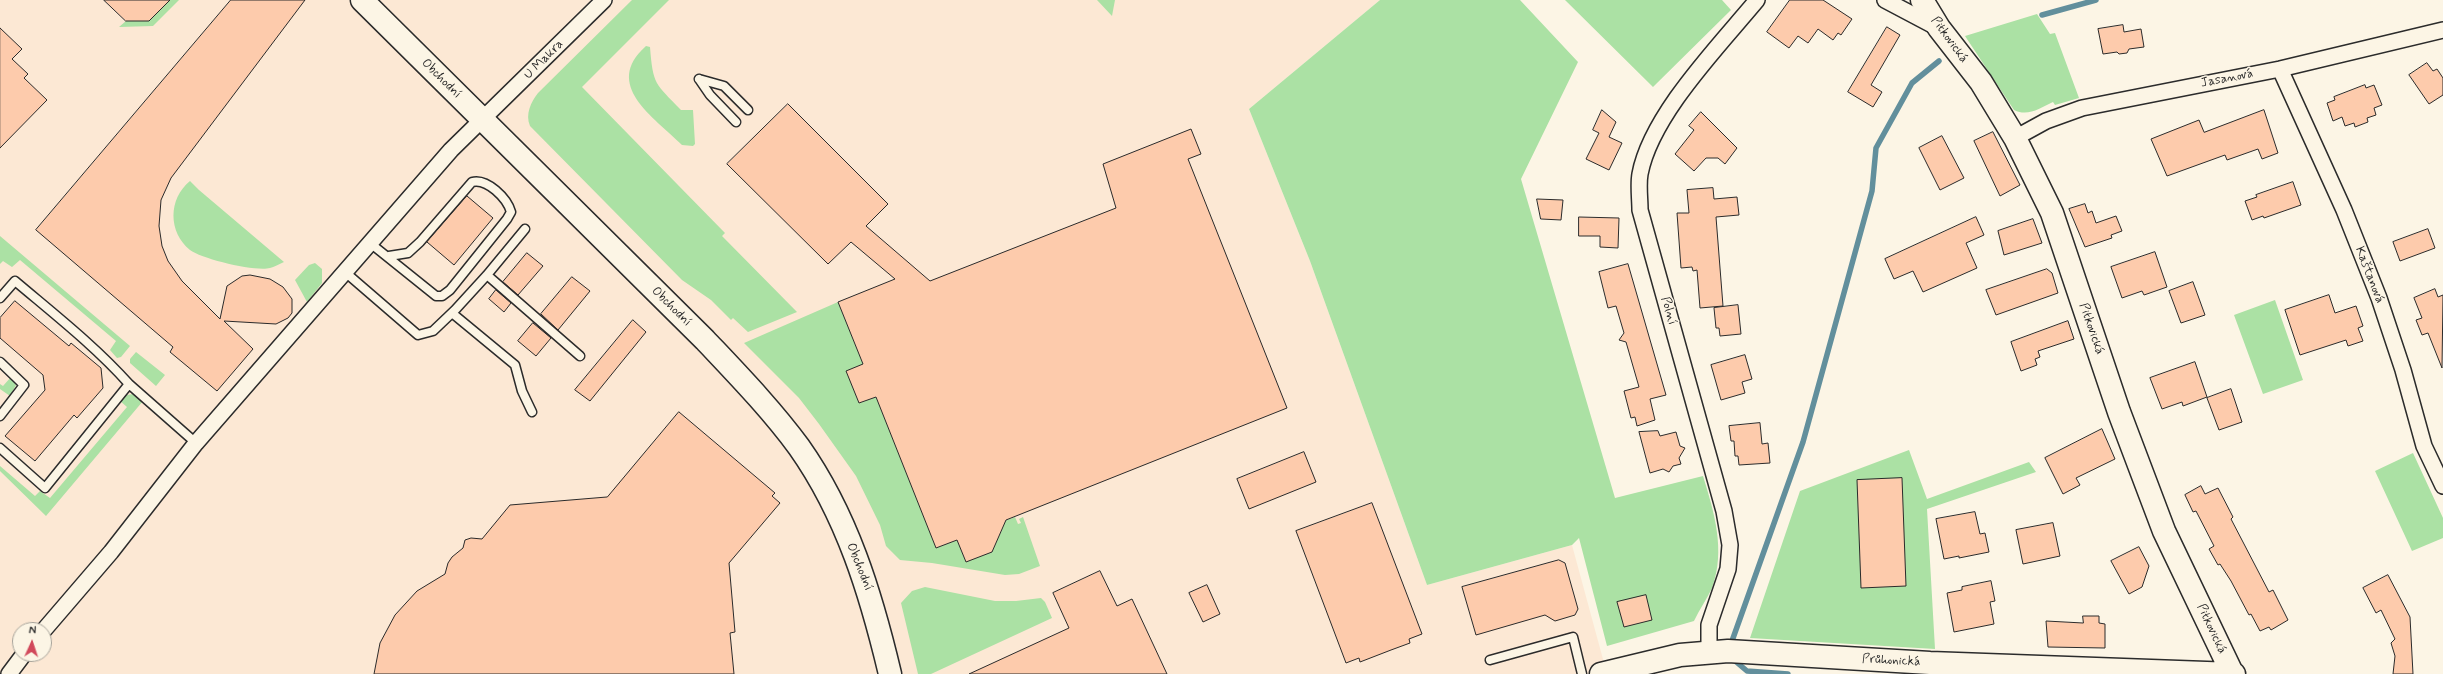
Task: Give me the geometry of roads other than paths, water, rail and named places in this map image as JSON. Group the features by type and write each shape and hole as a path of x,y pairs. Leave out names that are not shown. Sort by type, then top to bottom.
{"street":[{"name":"Obchodní","path":"362,0 705,340 756,394 799,448 833,506 864,576 875,611 890,674"},
{"name":"U Makra","path":"51,622 111,552 196,443 451,150 604,0"},
{"name":"Polní","path":"1709,652 1709,625 1728,569 1730,545 1724,511 1640,210 1640,174 1648,149 1663,120 1683,91 1757,0"},
{"path":"1885,0 1939,28"},
{"name":"Pitkovická","path":"1922,0 1939,28 1981,82 2015,138 2052,214 2119,412 2164,531 2233,673"},
{"name":"Jasanová","path":"2015,138 2046,121 2082,108 2280,69 2443,30"},
{"name":"Kaštanová","path":"2280,69 2344,210 2403,370 2424,446 2443,486"},
{"name":"Průhonická","path":"1601,674 1657,659 1728,651 1930,668 2233,673"},
{"path":"9,674 18,662"}],"lane":[{"path":"736,122 710,95 699,79 724,86 748,110"},
{"path":"370,242 436,296 442,296 450,290 507,219 510,212 507,201 485,183 478,180 472,182 420,242 408,253 389,256"},
{"path":"345,272 418,335 433,331 452,313 487,275 525,229"},
{"path":"487,275 580,356"},
{"path":"0,298 15,281 100,354 129,384 196,443"},
{"path":"452,313 515,366 522,391 532,412"},
{"path":"0,362 24,384 0,416"},
{"path":"0,448 45,488 129,384"},
{"path":"1490,660 1573,637 1582,674"}],"waterway":[{"path":"2042,15 2096,0"},
{"path":"1732,641 1803,442 1872,191 1876,148 1912,83 1939,61"},
{"path":"1734,660 1747,671 1788,674"}]}
